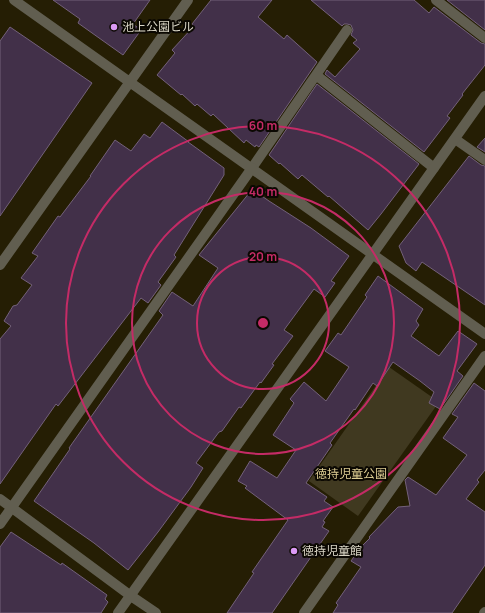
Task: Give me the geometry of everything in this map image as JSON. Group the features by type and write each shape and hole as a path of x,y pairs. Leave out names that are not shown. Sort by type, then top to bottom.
{"street":[{"path":"14,0 485,334"},
{"path":"0,265 188,0"},
{"path":"436,0 485,38"},
{"path":"0,524 252,168 347,30"},
{"path":"316,76 434,168"},
{"path":"118,613 485,96"},
{"path":"455,139 485,160"},
{"path":"304,613 485,356"},
{"path":"0,499 130,596 156,613"}],"green space":[{"name":"徳持児童公園","path":"389,367 439,402 358,516 309,481"}],"building":[{"name":"池上公園ビル","path":"53,0 150,0 133,24 141,30 123,55 78,23 80,19"},
{"path":"211,0 272,0 258,17 284,39 287,35 317,62 259,147 256,145 255,147 246,140 244,143 213,114 211,116 197,104 195,106 157,75 175,53 172,50 194,26 192,24"},
{"path":"311,0 414,0 429,13 434,7 481,43 485,44 485,65 462,94 463,95 447,116 450,118 424,152 325,74 327,70 335,77 360,49 353,43 357,40 351,35 353,30 351,25 344,24 342,26"},
{"path":"447,0 485,0 485,30"},
{"path":"10,27 92,83 0,216 0,41"},
{"path":"317,84 419,164 368,230 302,175 298,179 269,155"},
{"path":"162,122 224,168 224,175 174,255 176,257 158,282 161,285 148,303 141,298 58,406 56,404 0,484 0,339 11,326 4,321 13,306 17,305 32,285 21,278 38,256 32,253 58,216 60,217 91,176 115,140 131,151 144,134 150,138"},
{"path":"485,138 485,152 477,147"},
{"path":"469,156 481,165 485,166 485,305 422,262 416,271 406,263 399,246"},
{"path":"250,192 256,192 311,228 349,256 331,281 335,283 325,297 314,289 284,330 293,336 272,364 274,365 261,383 260,382 241,408 239,407 196,463 203,468 191,487 128,570 94,543 34,501 70,449 69,448 163,315 159,311 172,292 193,306 218,268 199,255"},
{"path":"378,276 423,309 416,321 419,325 411,336 439,356 458,331 477,344 457,371 463,376 440,409 429,403 434,392 393,362 377,386 373,383 355,410 354,409 330,443 332,445 306,483 327,497 324,501 333,507 323,521 325,522 322,527 329,531 272,613 227,613 254,573 252,572 288,520 245,488 247,486 238,481 250,461 277,478 296,450 273,435 294,403 290,399 304,382 326,401 349,367 325,351 338,333 341,335 367,297 365,295"},
{"path":"474,383 485,391 485,470 477,480 479,482 466,499 485,512 485,565 452,613 333,613 338,605 336,603 361,567 351,561 361,547 398,507 410,506 405,480 408,477 436,495 467,455 443,438 458,417 452,414"},
{"path":"11,532 61,565 62,563 107,595 105,599 108,602 101,613 0,613 0,547"}],"place":[{"name":"池上公園ビル","path":"114,27"},
{"name":"徳持児童館","path":"294,551"}]}
